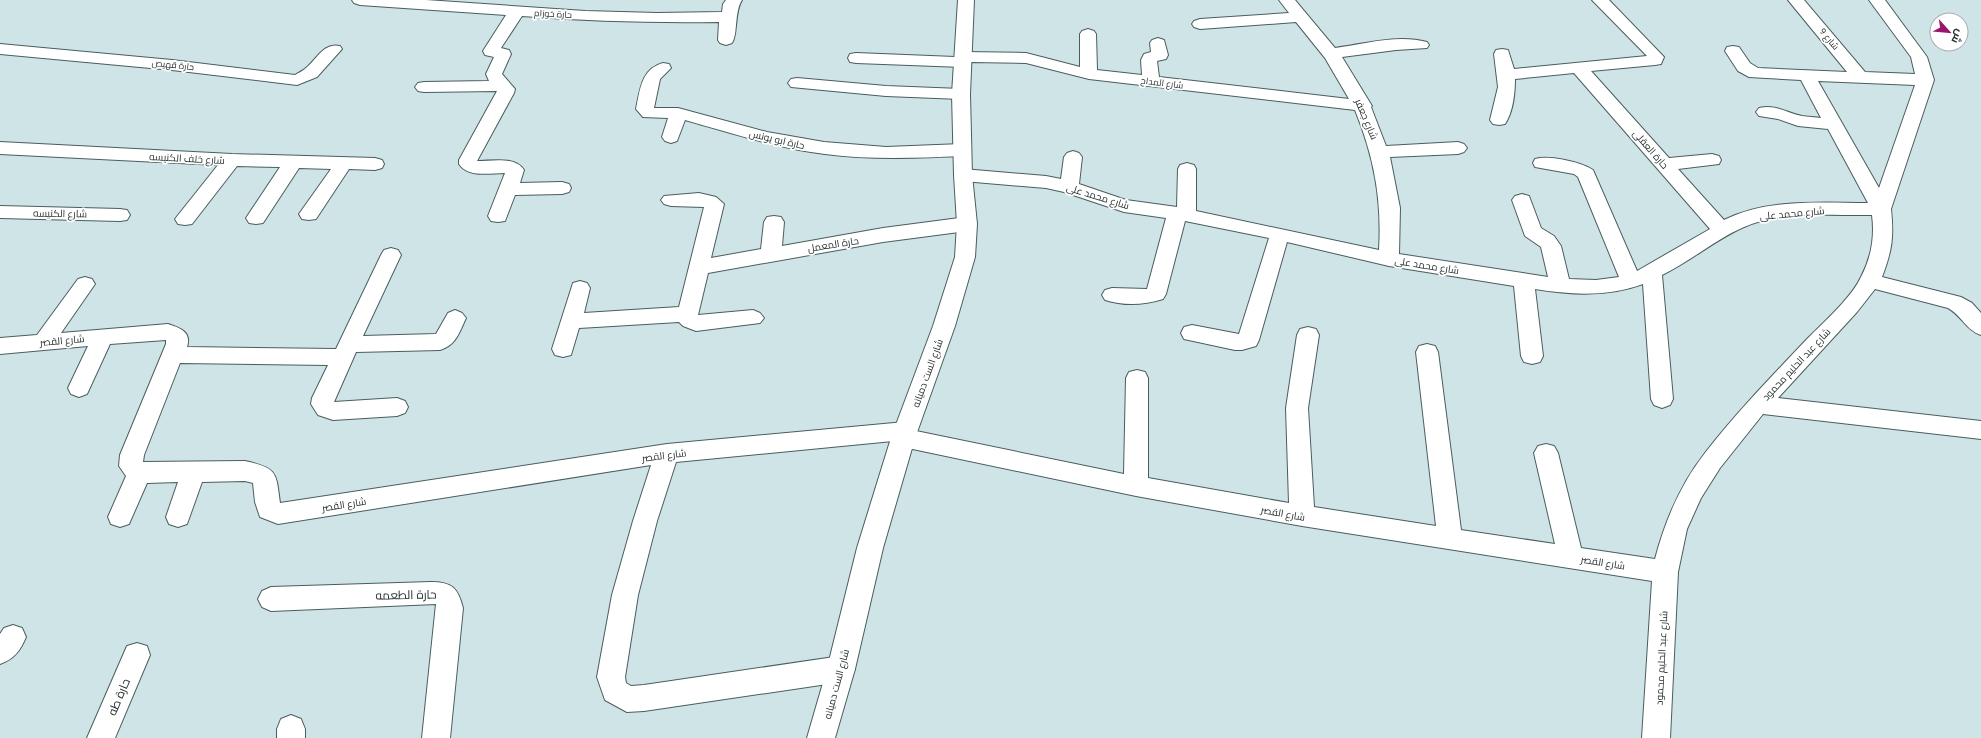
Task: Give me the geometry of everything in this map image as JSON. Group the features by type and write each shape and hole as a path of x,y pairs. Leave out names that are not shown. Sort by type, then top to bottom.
{"street":[{"name":"حارة خوزام","path":"360,0 517,11 657,18 727,17"},
{"path":"726,40 727,17 730,15 731,4 734,0"},
{"name":"شارع الست دميانه","path":"821,738 841,669 870,548 904,435 956,291 965,257 967,224 963,175 961,94 966,0"},
{"name":"شارع جعفر","path":"1287,0 1330,54 1362,106 1380,152 1387,180 1390,209 1389,259"},
{"path":"1507,75 1655,60 1656,57 1600,0"},
{"name":"شارع 9","path":"1796,0 1862,78"},
{"path":"1733,51 1744,67 1755,73 1925,80 1919,57 1877,0"},
{"path":"498,216 515,170 510,167 472,167 468,164 468,160 505,93 506,89 498,82 494,74 503,54 491,51 517,11"},
{"path":"1200,24 1300,17"},
{"path":"1088,34 1089,74"},
{"path":"1151,82 1149,60 1150,58 1160,55 1158,43"},
{"path":"1330,54 1396,45 1421,45"},
{"name":"حارة قهيص","path":"0,50 172,65 297,80 312,73 334,49"},
{"path":"1499,120 1507,98 1507,75 1502,54"},
{"name":"شارع المداح","path":"856,58 963,60 1032,59 1089,74 1362,106"},
{"name":"حارة ابو يونس","path":"663,68 653,73 645,109 649,113 678,113 765,145 794,144 854,152 886,153 962,150"},
{"name":"حارة العقلى","path":"1580,68 1723,231"},
{"path":"1807,76 1881,209"},
{"name":"شارع عبد الحليم محمود","path":"1656,738 1665,572 1675,529 1691,492 1712,461 1758,405 1850,307 1870,281 1882,253 1883,225 1881,209 1925,80"},
{"path":"797,83 886,91 961,94"},
{"path":"424,87 504,86"},
{"path":"1765,112 1782,114 1798,121 1833,124"},
{"path":"671,137 678,113"},
{"name":"شارع خلف الكنيسه","path":"0,148 232,160 375,164"},
{"path":"1380,152 1458,148"},
{"path":"1068,187 1073,157"},
{"path":"185,219 232,160"},
{"path":"1664,164 1712,160"},
{"path":"256,218 293,162"},
{"path":"309,214 344,163"},
{"path":"1542,163 1579,169 1586,174 1631,281"},
{"path":"1112,295 1144,297 1156,294 1182,215 1187,169"},
{"name":"شارع محمد على","path":"963,175 1046,182 1068,187 1124,206 1182,215 1280,234 1389,259 1560,286 1585,287 1610,286 1631,281 1652,272 1740,220 1761,214 1787,211 1881,209"},
{"path":"508,189 562,188"},
{"path":"671,200 701,199 709,200 714,204 687,318 690,322 696,323 753,318"},
{"path":"1522,200 1532,230 1535,234 1549,242 1551,246 1560,286"},
{"name":"شارع الكنيسه","path":"0,212 120,215"},
{"path":"771,254 774,222"},
{"name":"حارة المعمل","path":"700,268 771,254 967,224"},
{"path":"1192,333 1235,342 1248,340 1280,234"},
{"path":"391,255 345,350 323,398 322,404 326,409 333,410 397,407"},
{"path":"1652,272 1662,399"},
{"path":"1524,280 1532,356"},
{"path":"1870,281 1954,302 1965,308 1981,327"},
{"path":"43,342 85,284"},
{"path":"563,349 580,288"},
{"path":"571,321 687,314"},
{"path":"172,355 345,350 440,342 446,338 454,318"},
{"name":"شارع القصر","path":"0,346 103,336 168,332 177,336 177,344 132,455 131,466 139,473 258,472 266,478 269,487 266,502 269,510 278,514 667,453 904,435 1136,486 1302,516 1665,572"},
{"path":"1302,516 1297,408 1308,335"},
{"path":"79,388 103,336"},
{"path":"1427,352 1450,538"},
{"path":"1136,486 1137,378"},
{"path":"1758,405 1981,430"},
{"path":"667,453 645,521 625,595 610,677 615,691 627,699 644,698 841,669"},
{"path":"1546,453 1571,557"},
{"path":"120,518 139,473"},
{"path":"178,517 193,473"},
{"name":"حارة الطعمه","path":"271,599 442,593 448,599 450,608 436,738"},
{"name":"حارة طه","path":"101,738 137,655"}]}
